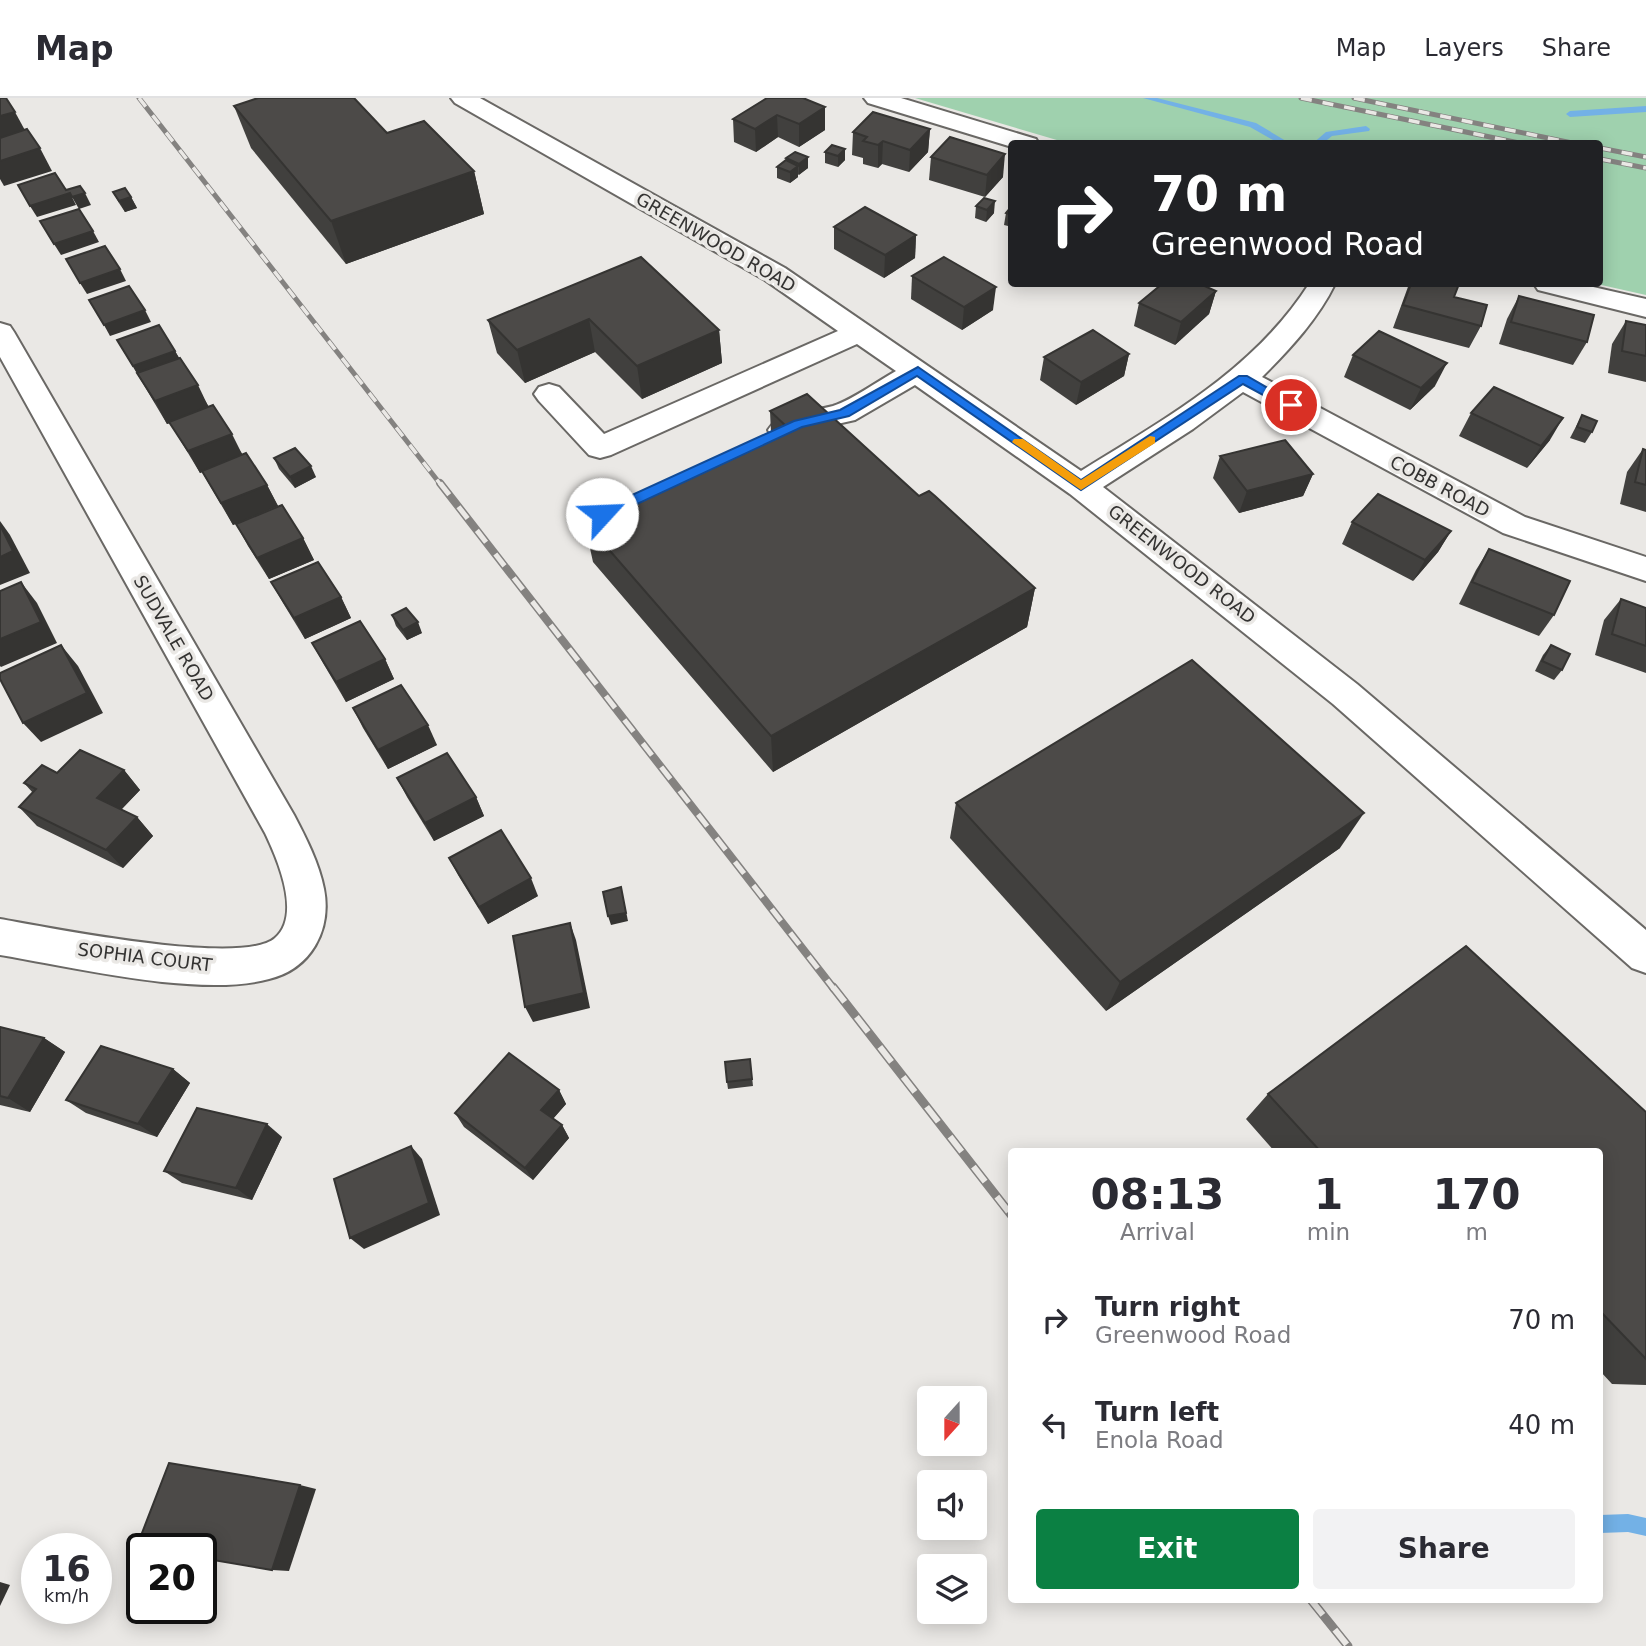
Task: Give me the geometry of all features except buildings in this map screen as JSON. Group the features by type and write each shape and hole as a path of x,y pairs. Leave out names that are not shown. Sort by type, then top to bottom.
{"street":[{"name":"GREENWOOD ROAD","path":"463,98 775,274 1081,486 1345,694 1470,799 1646,955"},
{"path":"876,98 1014,140"},
{"path":"1081,486 1243,379 1274,351 1294,327 1320,287"},
{"path":"1560,287 1646,308"},
{"name":"SUDVALE ROAD","path":"0,332 281,826 299,864 307,903 303,927 288,953"},
{"path":"550,394 600,448 860,332"},
{"path":"761,440 798,424 844,413 918,371"},
{"name":"COBB ROAD","path":"1243,379 1514,525 1646,569"},
{"name":"SOPHIA COURT","path":"0,937 153,961 214,967 257,965 288,953"}],"green space":[{"path":"915,98 1646,98 1646,295 1603,285 1603,140 1057,140"}],"waterway":[{"path":"1147,98 1253,125 1280,140"},
{"path":"1570,114 1646,109"},
{"path":"1321,140 1329,134 1366,129"},
{"path":"1603,1524 1628,1523 1646,1527"}],"railway":[{"path":"139,98 441,485"},
{"path":"1301,98 1505,140"},
{"path":"1354,98 1558,140"},
{"path":"1603,149 1646,157"},
{"path":"1603,160 1646,168"},
{"path":"440,483 834,989"},
{"path":"833,987 1008,1211"},
{"path":"1313,1603 1348,1646"}],"slow traffic":[{"path":"1019,442 1081,486 1150,440"}],"route":[{"path":"602,514 798,424 844,413 918,371 1081,486 1243,379 1291,405"}]}
